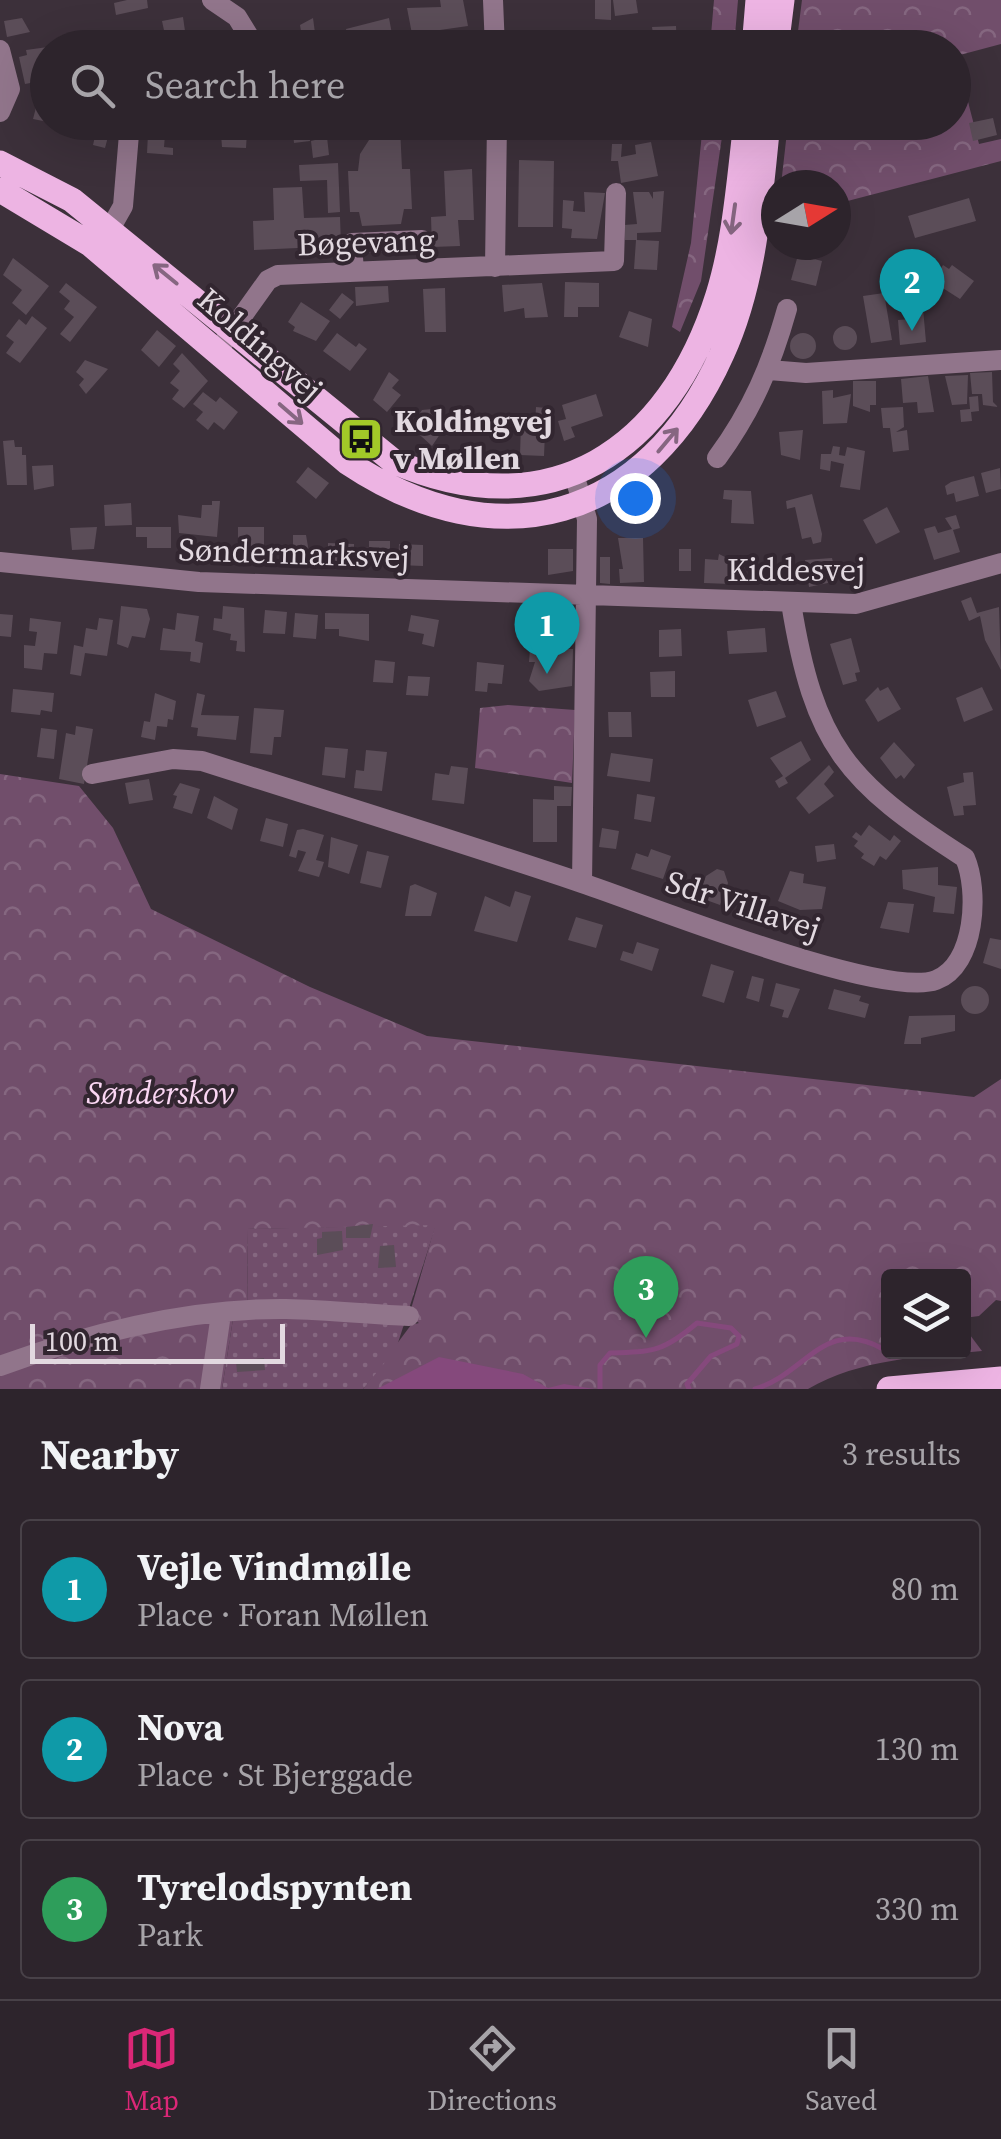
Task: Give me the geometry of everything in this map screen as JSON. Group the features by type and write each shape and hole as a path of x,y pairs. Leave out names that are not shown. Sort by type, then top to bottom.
{"main road":[{"path":"756,30 758,0"},
{"path":"778,30 782,0"},
{"name":"Koldingvej","path":"0,163 72,200 233,328 361,439 393,461 434,479 504,489 574,474 619,449 652,419 677,387 702,340 732,232 744,140"},
{"name":"Koldingvej","path":"0,190 90,244 347,462 406,498 466,515 495,517 583,502 610,490 654,456 693,406 722,354 750,263 766,140"},
{"path":"889,1389 988,1382"}],"street":[{"path":"212,0 237,17 245,30"},
{"path":"493,0 494,30"},
{"path":"0,50 10,89 0,112"},
{"path":"110,230 122,206 128,140"},
{"path":"495,267 497,140"},
{"name":"Bøgevang","path":"218,350 268,280 278,275 614,261 616,192"},
{"path":"354,272 352,243 422,240"},
{"path":"716,458 746,418 770,370 786,310"},
{"path":"770,370 806,372 1001,360"},
{"path":"574,474 583,502 586,596 582,882"},
{"name":"Søndermarksvej","path":"0,562 199,582 586,596"},
{"name":"Kiddesvej","path":"586,596 791,603 878,600 1001,563"},
{"name":"Sdr Villavej","path":"92,774 173,759 202,761 582,882 781,953 907,984 938,980 964,953 974,886 965,858 871,793 841,756 818,716 801,667 791,603"},
{"path":"0,1366 115,1330 220,1314 284,1309 410,1316"},
{"path":"210,1389 220,1314"}],"green space":[{"path":"714,0 738,0 735,30 711,30"},
{"path":"802,0 1001,0 1001,44 971,52 971,30 798,30"},
{"path":"971,113 979,144 1001,139 1001,161 851,200 851,170 783,170 786,140 971,140"},
{"path":"701,140 722,140 701,281 680,332 672,327 691,243"},
{"path":"508,705 575,710 572,783 475,768 480,708"},
{"name":"Sønderskov","path":"0,774 79,786 113,828 151,909 310,987 427,1036 974,1097 1001,1079 1001,1301 996,1300 979,1316 971,1317 971,1269 881,1269 881,1359 904,1359 849,1371 808,1389 363,1389 411,1325 419,1323 409,1316 435,1226 247,1229 248,1317 233,1319 222,1389 0,1389"},
{"path":"436,1225 396,1349 363,1389 222,1389 233,1319 248,1317 247,1229"},
{"name":"Sønderskov","path":"971,1336 982,1351 971,1352"}],"shaded area":[{"path":"439,1357 523,1374 548,1388 564,1384 594,1389 377,1389"}],"building":[{"path":"147,0 148,8 116,15 114,3"},
{"path":"440,0 463,0 468,26 411,30 407,8 441,7"},
{"path":"595,0 611,0 611,20 595,19"},
{"path":"613,0 636,0 638,13 615,16"},
{"path":"183,17 185,30 164,30 162,21"},
{"path":"22,18 30,32 7,37 4,21"},
{"path":"313,18 315,30 301,30 300,25"},
{"path":"389,18 391,30 346,30"},
{"path":"676,26 676,30 652,30 652,27"},
{"path":"30,49 30,83 25,84 19,57 27,55 26,50"},
{"path":"993,118 997,135 973,141 971,123"},
{"path":"94,140 107,140 105,148 93,145"},
{"path":"148,140 165,140 164,147 173,148 173,155 147,153"},
{"path":"221,140 246,140 246,148 222,147"},
{"path":"327,140 329,155 313,158 311,141"},
{"path":"369,140 401,140 402,169 410,169 412,209 404,209 401,224 362,226 359,212 350,212 348,171 358,171 360,154"},
{"path":"651,142 658,176 621,183 618,161 611,161 612,144 622,144 621,157 636,154 635,145"},
{"path":"519,160 554,161 553,227 518,227"},
{"path":"338,163 340,212 328,213 327,180 300,181 299,165"},
{"path":"472,169 474,220 458,220 460,246 432,247 431,217 446,216 444,171"},
{"path":"302,187 304,218 340,217 341,246 254,250 253,221 274,220 273,188"},
{"path":"664,191 661,232 637,233 637,240 659,241 657,270 634,269 636,240 625,240 624,225 637,224 633,192 649,192 653,199 653,192"},
{"path":"584,192 605,193 597,239 571,238 572,229 562,228 563,200 574,201 573,211 585,212"},
{"path":"969,198 976,221 915,238 908,216"},
{"path":"13,258 49,286 26,315 12,303 22,290 3,275"},
{"path":"797,260 822,261 816,286 791,280"},
{"path":"943,265 949,269 952,265 974,281 960,299 938,285 943,278 937,274"},
{"path":"565,282 599,283 599,307 578,307 578,317 564,317"},
{"path":"66,283 97,307 70,342 60,334 74,317 64,309 70,301 59,292"},
{"path":"542,283 548,317 525,318 524,308 504,312 502,285"},
{"path":"388,286 389,302 356,306 355,287"},
{"path":"445,288 446,332 425,332 423,289"},
{"path":"342,293 354,302 340,319 329,310"},
{"path":"884,293 892,340 871,343 863,296"},
{"path":"301,302 330,321 316,341 293,331 295,327 288,322"},
{"path":"923,308 926,342 900,345 898,320 911,319 910,309"},
{"path":"629,311 652,319 648,347 619,337"},
{"path":"32,316 47,328 20,363 6,353 14,342 6,336 19,319 26,325"},
{"path":"845,326 857,338 845,350 833,338"},
{"path":"157,330 176,346 159,367 141,350"},
{"path":"337,333 356,347 359,343 367,349 350,371 323,351"},
{"path":"803,333 812,337 816,346 812,355 803,359 794,355 790,346 794,337"},
{"path":"182,353 208,381 184,408 172,399 179,390 170,383 180,371 173,364"},
{"path":"85,360 108,369 86,394 79,385 84,379 76,372"},
{"path":"389,372 399,380 392,388 401,395 387,412 373,400"},
{"path":"992,372 993,402 998,407 983,405 982,394 972,394 970,373"},
{"path":"968,375 967,404 952,405 945,376"},
{"path":"928,376 934,412 918,413 917,402 903,403 901,379"},
{"path":"853,381 876,381 876,405 870,405 870,412 853,406"},
{"path":"833,390 833,398 851,394 847,423 823,424 822,391"},
{"path":"203,392 216,402 220,397 238,412 224,430 214,422 208,430 196,420 203,412 193,404"},
{"path":"596,394 603,416 571,427 575,437 564,441 558,421 566,419 562,405"},
{"path":"978,396 979,411 971,412 972,421 961,422 960,410 970,409 969,397"},
{"path":"536,407 546,408 544,456 520,455 521,423 535,424"},
{"path":"903,407 904,427 896,432 907,430 909,450 893,452 890,428 883,428 881,408"},
{"path":"432,409 449,421 432,446 411,427 422,410"},
{"path":"803,430 800,460 781,455 779,432"},
{"path":"14,440 15,447 22,447 22,455 26,455 27,485 7,485 3,441"},
{"path":"833,446 840,447 839,455 845,456 847,447 865,451 860,490 840,487 844,464 831,461 830,471 820,469 821,454 831,454"},
{"path":"53,465 54,486 34,490 32,466"},
{"path":"308,467 329,483 316,499 296,482"},
{"path":"1000,468 1001,489 986,493 981,473"},
{"path":"974,476 979,496 956,502 954,493 947,495 945,486"},
{"path":"724,490 751,491 754,524 731,523 732,500 723,499"},
{"path":"812,494 822,534 821,542 813,544 811,537 802,539 795,507 787,509 786,501"},
{"path":"212,501 220,501 217,537 179,533 178,515 201,518 202,505 212,505"},
{"path":"131,503 132,525 105,526 104,505"},
{"path":"887,507 900,532 876,544 863,520"},
{"path":"956,515 960,528 953,530 960,552 934,560 924,529 935,526 938,533 952,529 945,518"},
{"path":"97,527 94,549 72,550 70,528"},
{"path":"136,527 171,527 171,548 147,548 147,537 136,537"},
{"path":"238,527 264,527 264,557 238,557"},
{"path":"293,535 306,535 311,564 283,564 283,546 293,546"},
{"path":"618,538 643,538 644,582 620,583 619,569 623,569"},
{"path":"369,541 390,541 390,565 361,561 361,547 369,547"},
{"path":"328,543 354,544 354,565 328,565"},
{"path":"399,544 423,545 423,566 398,565"},
{"path":"548,549 573,549 573,571 548,575"},
{"path":"679,549 691,549 691,571 679,571"},
{"path":"719,554 731,560 730,584 704,583 705,559 718,560"},
{"path":"600,557 610,557 610,584 600,583"},
{"path":"832,558 837,581 809,587 805,560"},
{"path":"971,597 977,613 999,607 1001,670 985,640 980,616 969,621 961,601"},
{"path":"121,606 147,609 150,619 145,638 132,636 128,648 117,644"},
{"path":"223,606 244,608 245,652 236,651 237,641 230,640 231,634 213,630 214,618 222,619"},
{"path":"265,610 287,612 285,634 263,633"},
{"path":"177,613 199,616 195,641 203,643 200,663 190,661 191,652 160,650 163,628 175,630"},
{"path":"295,613 318,615 316,639 293,637"},
{"path":"325,613 369,614 369,641 339,636 339,629 325,629"},
{"path":"0,614 13,615 11,637 0,636"},
{"path":"411,615 439,620 434,647 422,644 424,634 408,631"},
{"path":"30,618 61,622 57,654 44,653 42,670 24,668 24,645 35,646 37,632 29,631"},
{"path":"99,618 113,620 107,656 85,653 81,676 70,674 74,645 83,647 86,628 97,630"},
{"path":"765,628 767,652 729,654 727,631"},
{"path":"681,629 682,656 659,657 659,630"},
{"path":"851,638 860,672 855,673 857,681 843,685 830,644"},
{"path":"530,648 573,649 572,686 539,691 529,681 535,662 529,662"},
{"path":"375,660 395,662 393,683 373,682"},
{"path":"477,662 504,665 502,684 488,683 487,692 475,691"},
{"path":"675,671 675,697 651,697 650,672"},
{"path":"408,676 430,677 428,696 406,695"},
{"path":"878,687 880,691 888,687 901,709 878,722 865,700"},
{"path":"982,687 993,710 964,722 956,698"},
{"path":"13,689 54,693 52,712 11,712"},
{"path":"776,691 786,717 757,727 748,700"},
{"path":"155,693 176,701 173,720 168,719 167,727 157,726 155,740 141,737 144,721 150,722"},
{"path":"197,693 205,695 201,715 239,716 236,740 197,736 198,728 191,727"},
{"path":"254,708 284,710 281,737 274,737 272,755 250,753"},
{"path":"608,712 631,712 632,737 609,737"},
{"path":"76,726 93,729 84,784 59,779 66,733 75,735"},
{"path":"41,728 57,730 54,759 37,757"},
{"path":"801,741 811,760 785,778 788,783 779,788 775,781 783,776 770,758"},
{"path":"894,742 915,765 904,779 901,775 896,779 880,758"},
{"path":"325,747 348,749 345,778 322,775"},
{"path":"366,750 387,752 382,791 354,788 356,770 364,771"},
{"path":"611,753 653,759 650,782 607,776"},
{"path":"829,765 834,772 824,784 834,796 809,814 796,798"},
{"path":"451,766 468,768 464,804 432,800 435,773 449,775"},
{"path":"973,772 976,805 963,806 964,815 954,816 947,787 964,782 963,773"},
{"path":"149,779 153,800 129,804 125,783"},
{"path":"180,783 200,789 192,814 173,808 177,796 173,795"},
{"path":"554,786 572,787 571,806 557,806 557,842 533,842 533,799 554,800"},
{"path":"637,794 655,797 651,822 634,819"},
{"path":"214,796 238,809 232,830 207,818"},
{"path":"266,818 288,824 283,847 260,841"},
{"path":"869,825 890,841 894,835 901,841 886,860 880,856 874,866 861,858 864,854 854,846 858,841 852,837 856,832 861,836"},
{"path":"602,828 619,831 616,849 599,847"},
{"path":"297,830 324,835 316,860 324,862 319,877 298,871 306,852 298,850 296,858 289,856"},
{"path":"331,837 358,845 349,874 328,867"},
{"path":"834,844 836,859 817,862 815,846"},
{"path":"651,849 671,856 663,879 631,869 636,853 648,857"},
{"path":"367,851 389,856 381,888 360,883"},
{"path":"938,867 938,885 957,887 954,914 933,912 935,897 903,889 902,870"},
{"path":"717,869 724,871 728,883 720,905 698,897 706,876"},
{"path":"790,871 804,874 803,883 826,887 822,909 800,910 778,901"},
{"path":"415,884 437,893 431,916 405,916 410,886"},
{"path":"515,891 531,896 517,942 474,931 485,896 510,907"},
{"path":"888,902 914,904 909,933 880,928"},
{"path":"576,917 603,925 596,948 568,940"},
{"path":"990,938 1001,940 1001,969 983,963"},
{"path":"637,942 659,949 652,971 620,960 623,951 633,954"},
{"path":"711,964 734,971 724,1003 702,996"},
{"path":"752,976 764,979 759,1002 746,998"},
{"path":"776,983 800,989 788,1018 782,1017 784,1010 770,1006"},
{"path":"975,986 985,990 989,1000 985,1010 975,1014 965,1010 961,1000 965,990"},
{"path":"834,989 861,996 859,1001 869,1004 865,1018 828,1009"},
{"path":"955,1015 955,1031 921,1038 921,1044 904,1044 909,1016"},
{"path":"373,1224 370,1238 346,1238 346,1227"},
{"path":"342,1231 343,1250 317,1255 317,1239 322,1238 322,1232"},
{"path":"394,1245 396,1267 378,1268 380,1246"},
{"path":"264,1358 265,1370 237,1372 236,1361"}],"waterway":[{"path":"600,1389 600,1365 610,1353 658,1348 697,1323 731,1328 739,1336 737,1344 711,1356 687,1384 689,1389"},
{"path":"755,1389 773,1382 830,1343 845,1339 881,1348"}],"place":[{"name":"Nova","path":"912,331"},
{"name":"Koldingvej v Møllen","path":"361,439"},
{"name":"Vejle Vindmølle","path":"547,674"},
{"name":"Tyrelodspynten","path":"646,1338"}]}
